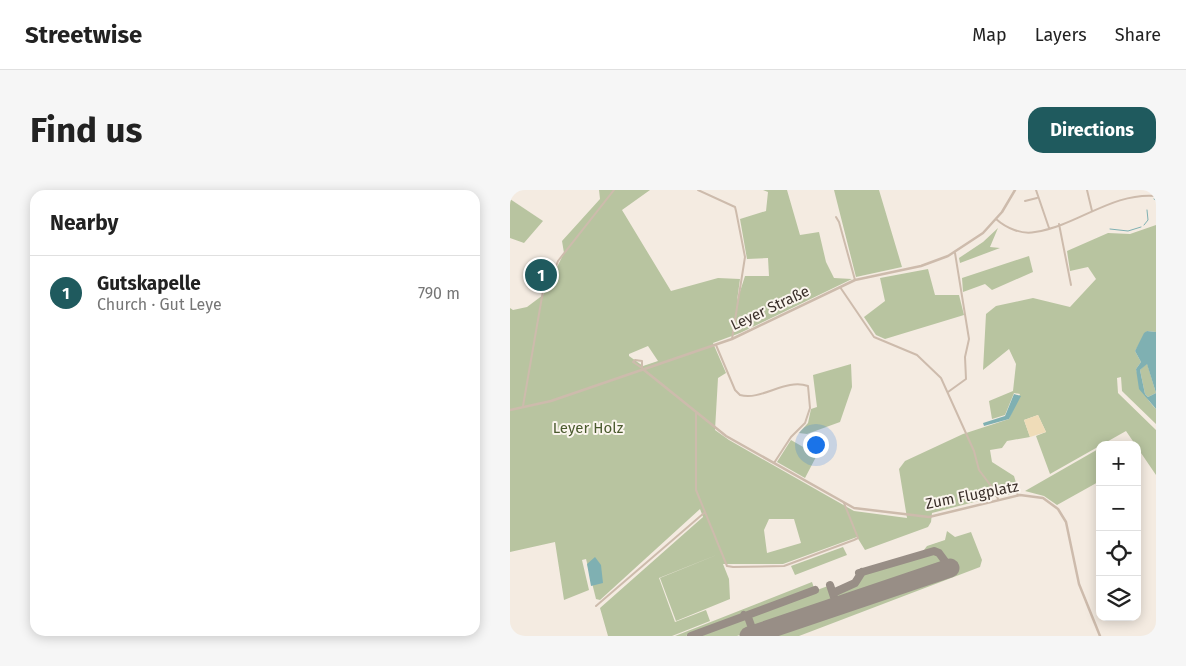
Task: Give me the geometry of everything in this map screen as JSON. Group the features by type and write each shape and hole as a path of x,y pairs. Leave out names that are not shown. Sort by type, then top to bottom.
{"street":[{"path":"523,406 543,291 552,277 558,261 614,190"},
{"path":"698,190 734,207 736,211 745,256 732,339"},
{"name":"Leyer Straße","path":"510,410 551,401 732,339 855,280 921,266 955,253 973,242 996,219 1015,190"},
{"path":"1036,190 1049,228"},
{"path":"1087,190 1092,211"},
{"path":"996,219 1009,228 1035,232 1122,199 1156,196"},
{"path":"1025,201 1038,198"},
{"path":"836,217 840,222 855,280"},
{"path":"1059,224 1071,285"},
{"path":"948,392 966,379 965,357 970,339 955,253"},
{"path":"840,287 874,337 917,355 941,378 974,451 979,470 994,490 998,499"},
{"path":"716,344 735,390 740,395 751,395 798,384 808,386 810,408 803,428 793,436 774,463"},
{"name":"Zum Flugplatz","path":"643,369 696,413 736,442 854,508 929,516 998,499 1018,496 1043,498 1063,515 1081,591 1100,636"},
{"path":"696,413 696,490 727,566 778,567 858,538 844,503"},
{"path":"792,429 793,436"},
{"path":"994,490 1016,490 1018,496"},
{"path":"596,606 704,513"}],"green space":[{"name":"Leyer Holz","path":"599,190 650,190 622,210 671,291 718,278 740,279 737,301 745,276 769,276 768,258 747,259 740,219 766,211 768,192 763,190 787,190 800,235 819,232 826,262 834,278 852,279 740,333 713,343 726,373 718,378 715,430 729,440 854,511 907,518 899,469 905,461 963,434 1009,419 1020,394 1014,393 1005,415 992,419 989,401 1013,391 1016,364 1009,349 983,370 986,314 996,306 1033,298 1070,307 1096,279 1088,267 1070,271 1067,251 1108,233 1130,234 1156,225 1156,332 1147,331 1135,351 1141,362 1136,369 1141,386 1145,395 1156,409 1156,424 1122,391 1121,377 1117,378 1118,393 1156,430 1156,475 1141,453 1141,441 1133,441 1126,431 1108,441 1096,441 1096,448 1050,474 1036,436 1046,432 1038,415 1024,420 1030,437 1007,441 1002,448 990,450 992,462 1014,476 1019,493 997,496 932,513 931,522 928,527 865,550 857,537 783,564 723,564 729,579 730,599 676,621 660,578 719,554 659,578 675,622 706,610 710,621 672,636 608,636 600,608 703,517 700,509 600,600 596,599 586,559 582,560 589,590 564,600 555,542 510,552 510,308 513,310 527,307 543,295 564,253 562,241 600,199","holes":["648,346 658,361 643,366 629,356 629,354","769,519 794,519 801,543 767,553 764,530"]},
{"path":"834,190 879,190 902,267 856,277"},
{"path":"510,199 543,221 524,243 510,238"},
{"path":"998,228 990,247 1000,248 960,263 959,258 983,242"},
{"path":"1029,256 1033,272 992,290 985,284 963,292 962,278"},
{"path":"928,269 935,295 959,295 964,315 885,339 876,335 864,317 885,301 880,278"},
{"path":"1147,363 1156,393 1148,397 1145,394 1140,370"},
{"path":"851,364 852,387 840,422 807,434 799,433 808,423 811,409 817,407 813,375"},
{"path":"791,440 817,455 805,478 777,462"},
{"path":"1096,450 1096,483 1057,505 1044,496 1025,491"},
{"path":"947,531 955,537 971,532 982,560 980,567 799,636 761,636 956,570 954,562 947,560 937,550 924,550 927,546 945,540"},
{"path":"843,547 847,555 795,575 791,566"},
{"path":"931,553 938,554 945,565 838,601 836,592 856,583 863,574 911,561"},
{"path":"812,582 814,588 686,636 675,636"},
{"path":"828,586 834,603 754,629 751,618 754,613"},
{"path":"744,617 748,621 751,631 737,636 695,636"}],"sand":[{"path":"1038,415 1046,432 1030,437 1024,420"}],"water":[{"path":"1147,331 1156,332 1156,393 1156,409 1139,389 1136,369 1141,362 1135,351 1144,333","holes":["1147,364 1156,393 1148,397 1145,394 1140,370"]},
{"path":"1014,394 1021,396 1009,419 984,426 983,423 1005,416"},
{"path":"595,557 601,565 603,583 591,586 587,564"}],"waterway":[{"path":"1144,225 1148,220 1147,210"},
{"path":"1110,229 1128,231 1141,227"}],"taxiway":[{"path":"859,573 934,551 939,553 950,568"},
{"path":"833,593 855,583 862,572"},
{"path":"830,585 836,603 843,604"},
{"path":"691,636 815,590"},
{"path":"744,615 748,617 753,631 750,636"}],"runway":[{"path":"749,636 950,568"}],"place":[{"name":"Gutskapelle","path":"541,275"}]}
